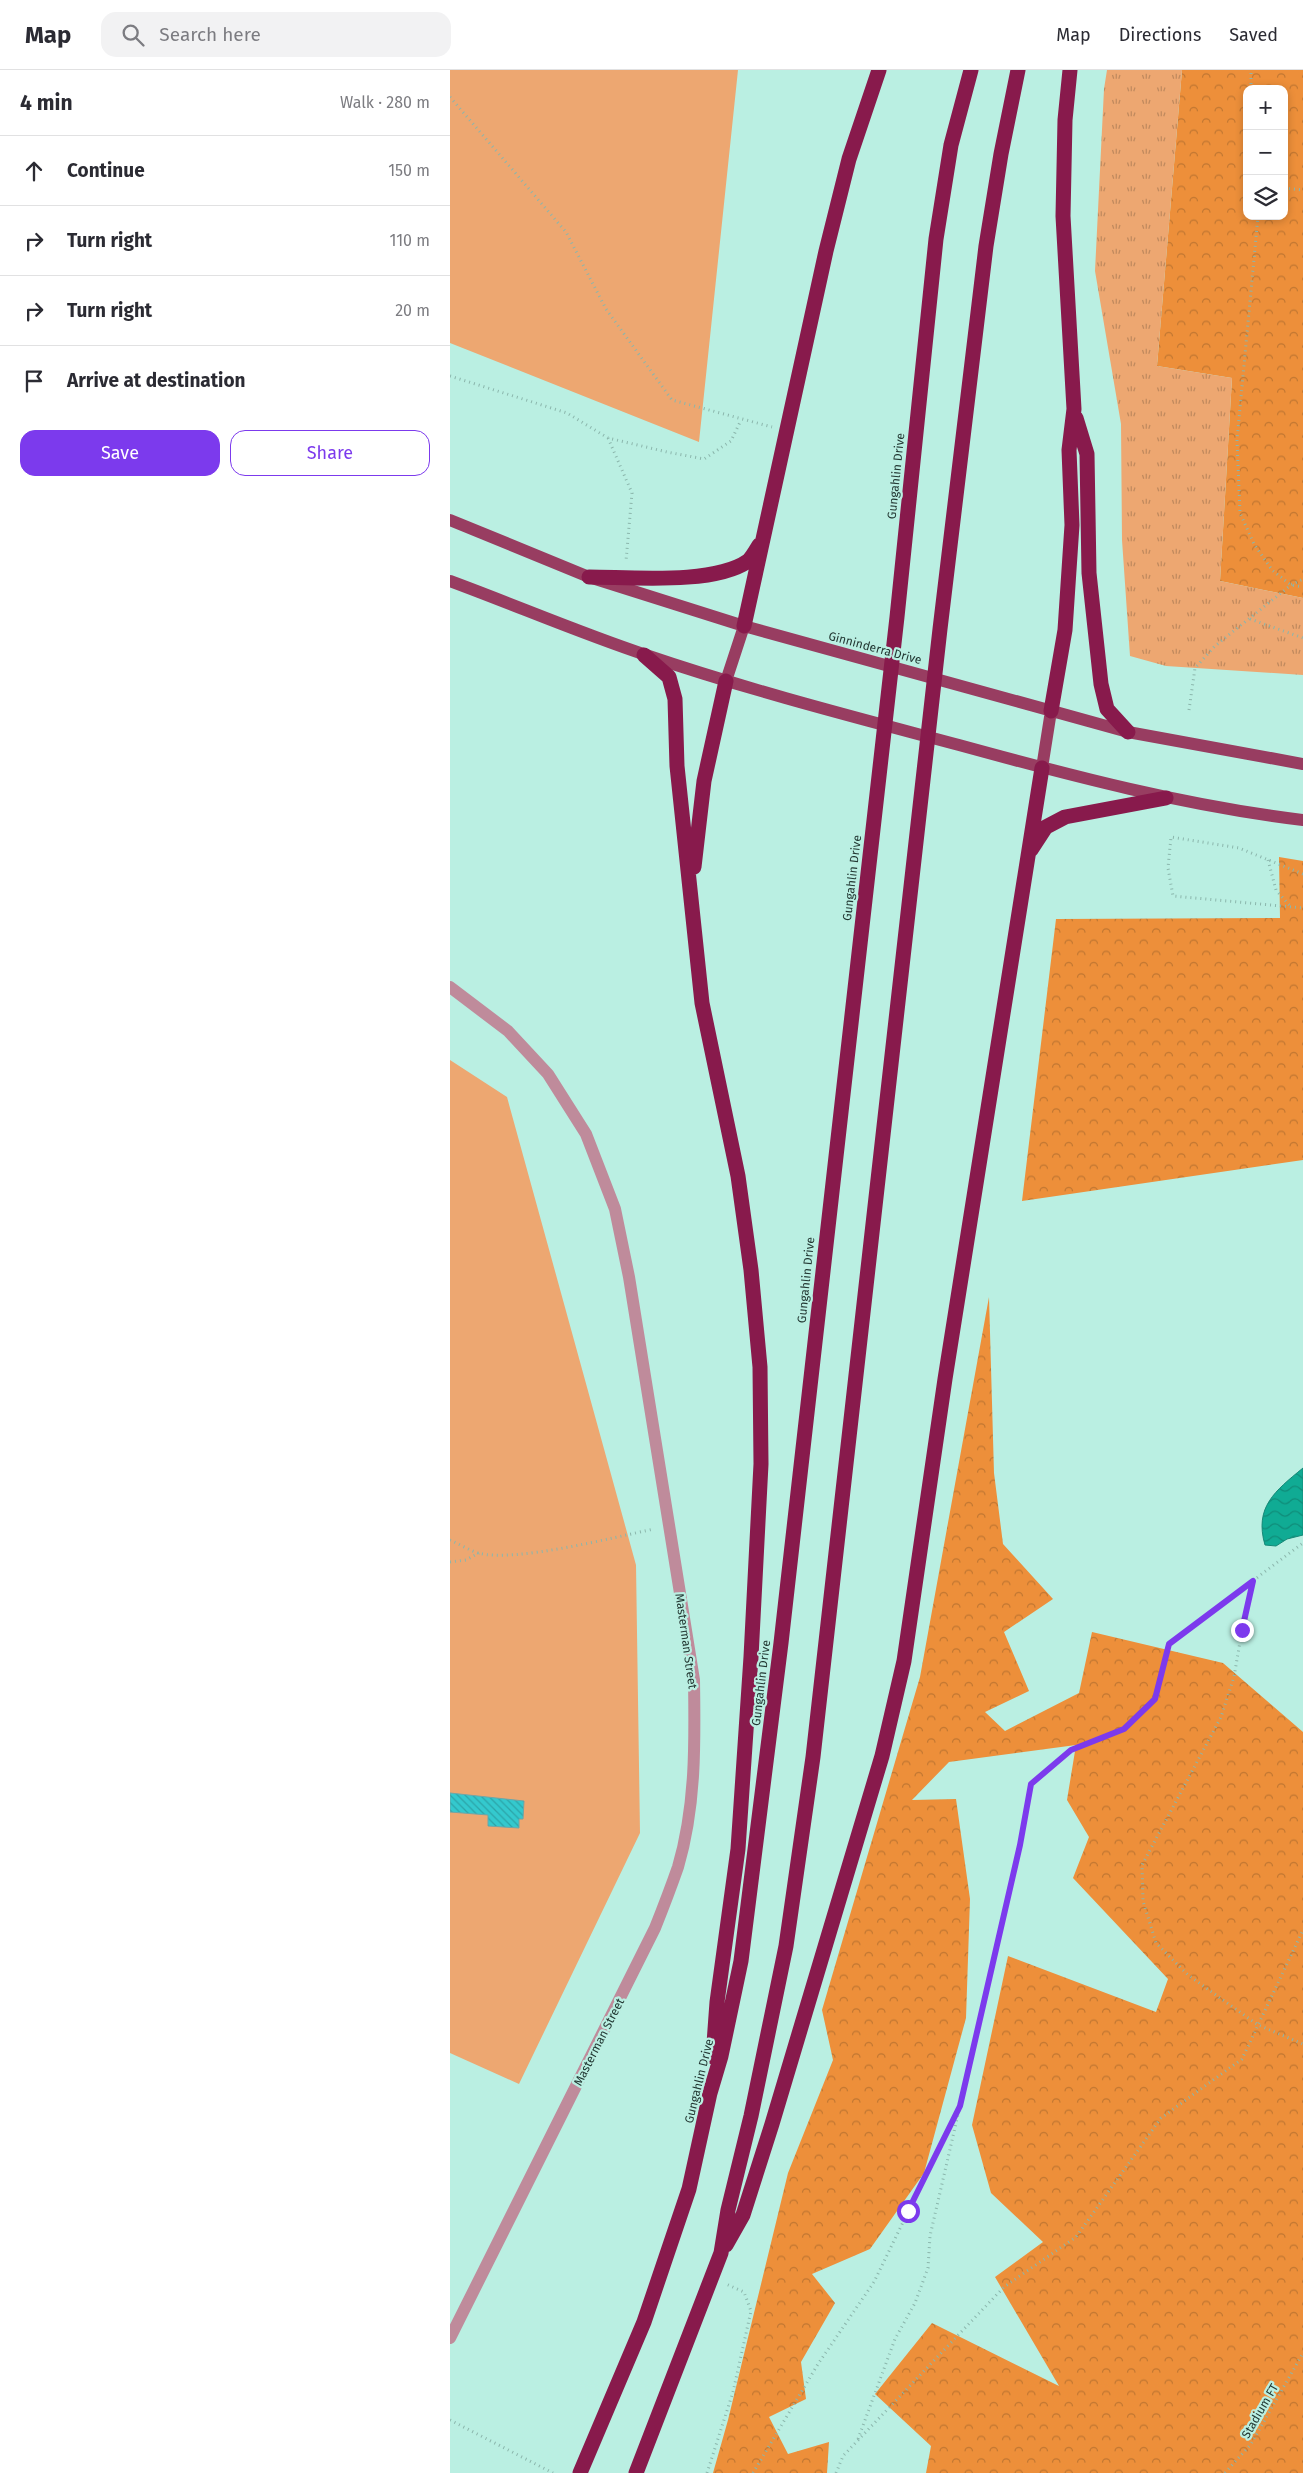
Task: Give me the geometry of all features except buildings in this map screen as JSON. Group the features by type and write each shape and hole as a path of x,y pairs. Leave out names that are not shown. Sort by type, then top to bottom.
{"highway":[{"path":"744,626 845,177 879,70"},
{"name":"Gungahlin Drive","path":"580,2473 644,2322 689,2189 710,2093 721,2056 741,1961 757,1849 897,617 936,238 951,145 971,70"},
{"path":"721,2253 728,2210 751,2116 784,1955 801,1850 926,772 940,630 986,246 1001,154 1018,70"},
{"path":"1051,711 1065,630 1070,586 1072,525 1069,450 1074,409 1063,216 1065,120 1070,70"},
{"path":"1074,409 1087,454 1089,573 1101,684 1107,709 1128,732"},
{"path":"589,577 674,579 727,570 749,560 765,536"},
{"path":"644,655 669,677 676,699 677,766 702,1003 738,1176 751,1270 760,1367 762,1464 751,1666 738,1849 717,2002 710,2093"},
{"path":"691,896 704,781 726,681"},
{"path":"636,2473 721,2253 743,2215 882,1756 904,1662 945,1379 1042,768"},
{"path":"1028,854 1046,827 1065,817 1166,798"}],"main road":[{"name":"Ginninderra Drive","path":"450,520 589,577 744,626 1128,732 1252,757 1303,764"},
{"path":"450,580 644,655 726,681 1042,768 1166,798 1242,813 1303,820"},
{"path":"726,681 744,626"},
{"path":"1042,768 1051,711"}],"street":[{"name":"Masterman Street","path":"450,987 508,1031 548,1074 586,1134 615,1209 629,1278 694,1680 695,1762 688,1818 678,1866 656,1928 450,2338"}],"path":[{"path":"1251,70 1251,85"},
{"path":"450,97 566,232 606,309 672,400 741,420 787,430"},
{"path":"1288,188 1303,190"},
{"path":"1258,220 1237,440 1240,513 1254,544 1272,570 1291,585 1303,587"},
{"path":"450,376 567,413 608,438 704,459 731,441 741,420"},
{"path":"608,438 632,493 626,545 627,577"},
{"path":"1189,710 1196,668 1215,646 1291,585 1303,579"},
{"path":"1249,619 1303,638"},
{"path":"1303,874 1239,848 1171,837 1168,868 1173,896 1303,908"},
{"path":"1268,860 1276,890 1291,907"},
{"path":"450,1540 479,1553 513,1554 589,1543 668,1526"},
{"path":"858,2439 895,2339 915,2303 928,2268 930,2236 1018,1854 1031,1784 1071,1750 1124,1729 1155,1699 1169,1644 1303,1543"},
{"path":"450,1562 466,1560 479,1553"},
{"path":"1253,1581 1234,1677 1221,1716 1142,1865 1143,1901 1156,1943 1188,1975 1258,2025 1303,2044"},
{"path":"836,2473 843,2456 858,2439 1004,2287 1076,2237 1160,2118 1242,2059 1303,1930"},
{"path":"754,2473 818,2364 874,2282 960,2106"},
{"path":"707,2473 733,2392 751,2311 744,2292 712,2278"},
{"name":"Stadium FT","path":"1224,2473 1251,2444 1303,2353"},
{"path":"450,2420 553,2473"}],"green space":[{"path":"450,70 738,70 699,442 450,343"},
{"path":"1107,70 1182,70 1157,366 1232,378 1220,581 1303,598 1303,675 1166,666 1130,656 1122,540 1121,424 1095,271 1104,89"},
{"path":"1182,70 1303,70 1303,598 1220,581 1232,378 1157,366"},
{"path":"1279,857 1303,861 1303,1160 1022,1201 1056,919 1280,918"},
{"path":"450,1060 507,1097 636,1565 640,1833 519,2084 450,2053"},
{"path":"989,1297 994,1473 1003,1544 1053,1599 1004,1632 1029,1691 985,1712 1005,1731 1079,1693 1092,1632 1223,1663 1303,1732 1303,2473 926,2473 931,2446 875,2394 932,2323 1059,2386 995,2277 1043,2242 991,2193 972,2125 1008,1956 1156,2012 1168,1979 1073,1878 1089,1837 1067,1800 1076,1745 949,1762 912,1800 956,1799 970,1899 966,2018 924,2173 870,2249 812,2274 835,2303 801,2362 806,2399 769,2417 788,2454 829,2442 827,2473 713,2473 728,2420 788,2173 833,2060 822,2010 920,1677"}],"water":[{"path":"1303,1468 1303,1535 1287,1539 1276,1546 1265,1545 1262,1520 1269,1501 1284,1484"}],"route":[{"path":"908,2211 960,2106 1020,1845 1031,1784 1071,1750 1124,1729 1155,1699 1169,1644 1253,1581 1242,1630"}]}
